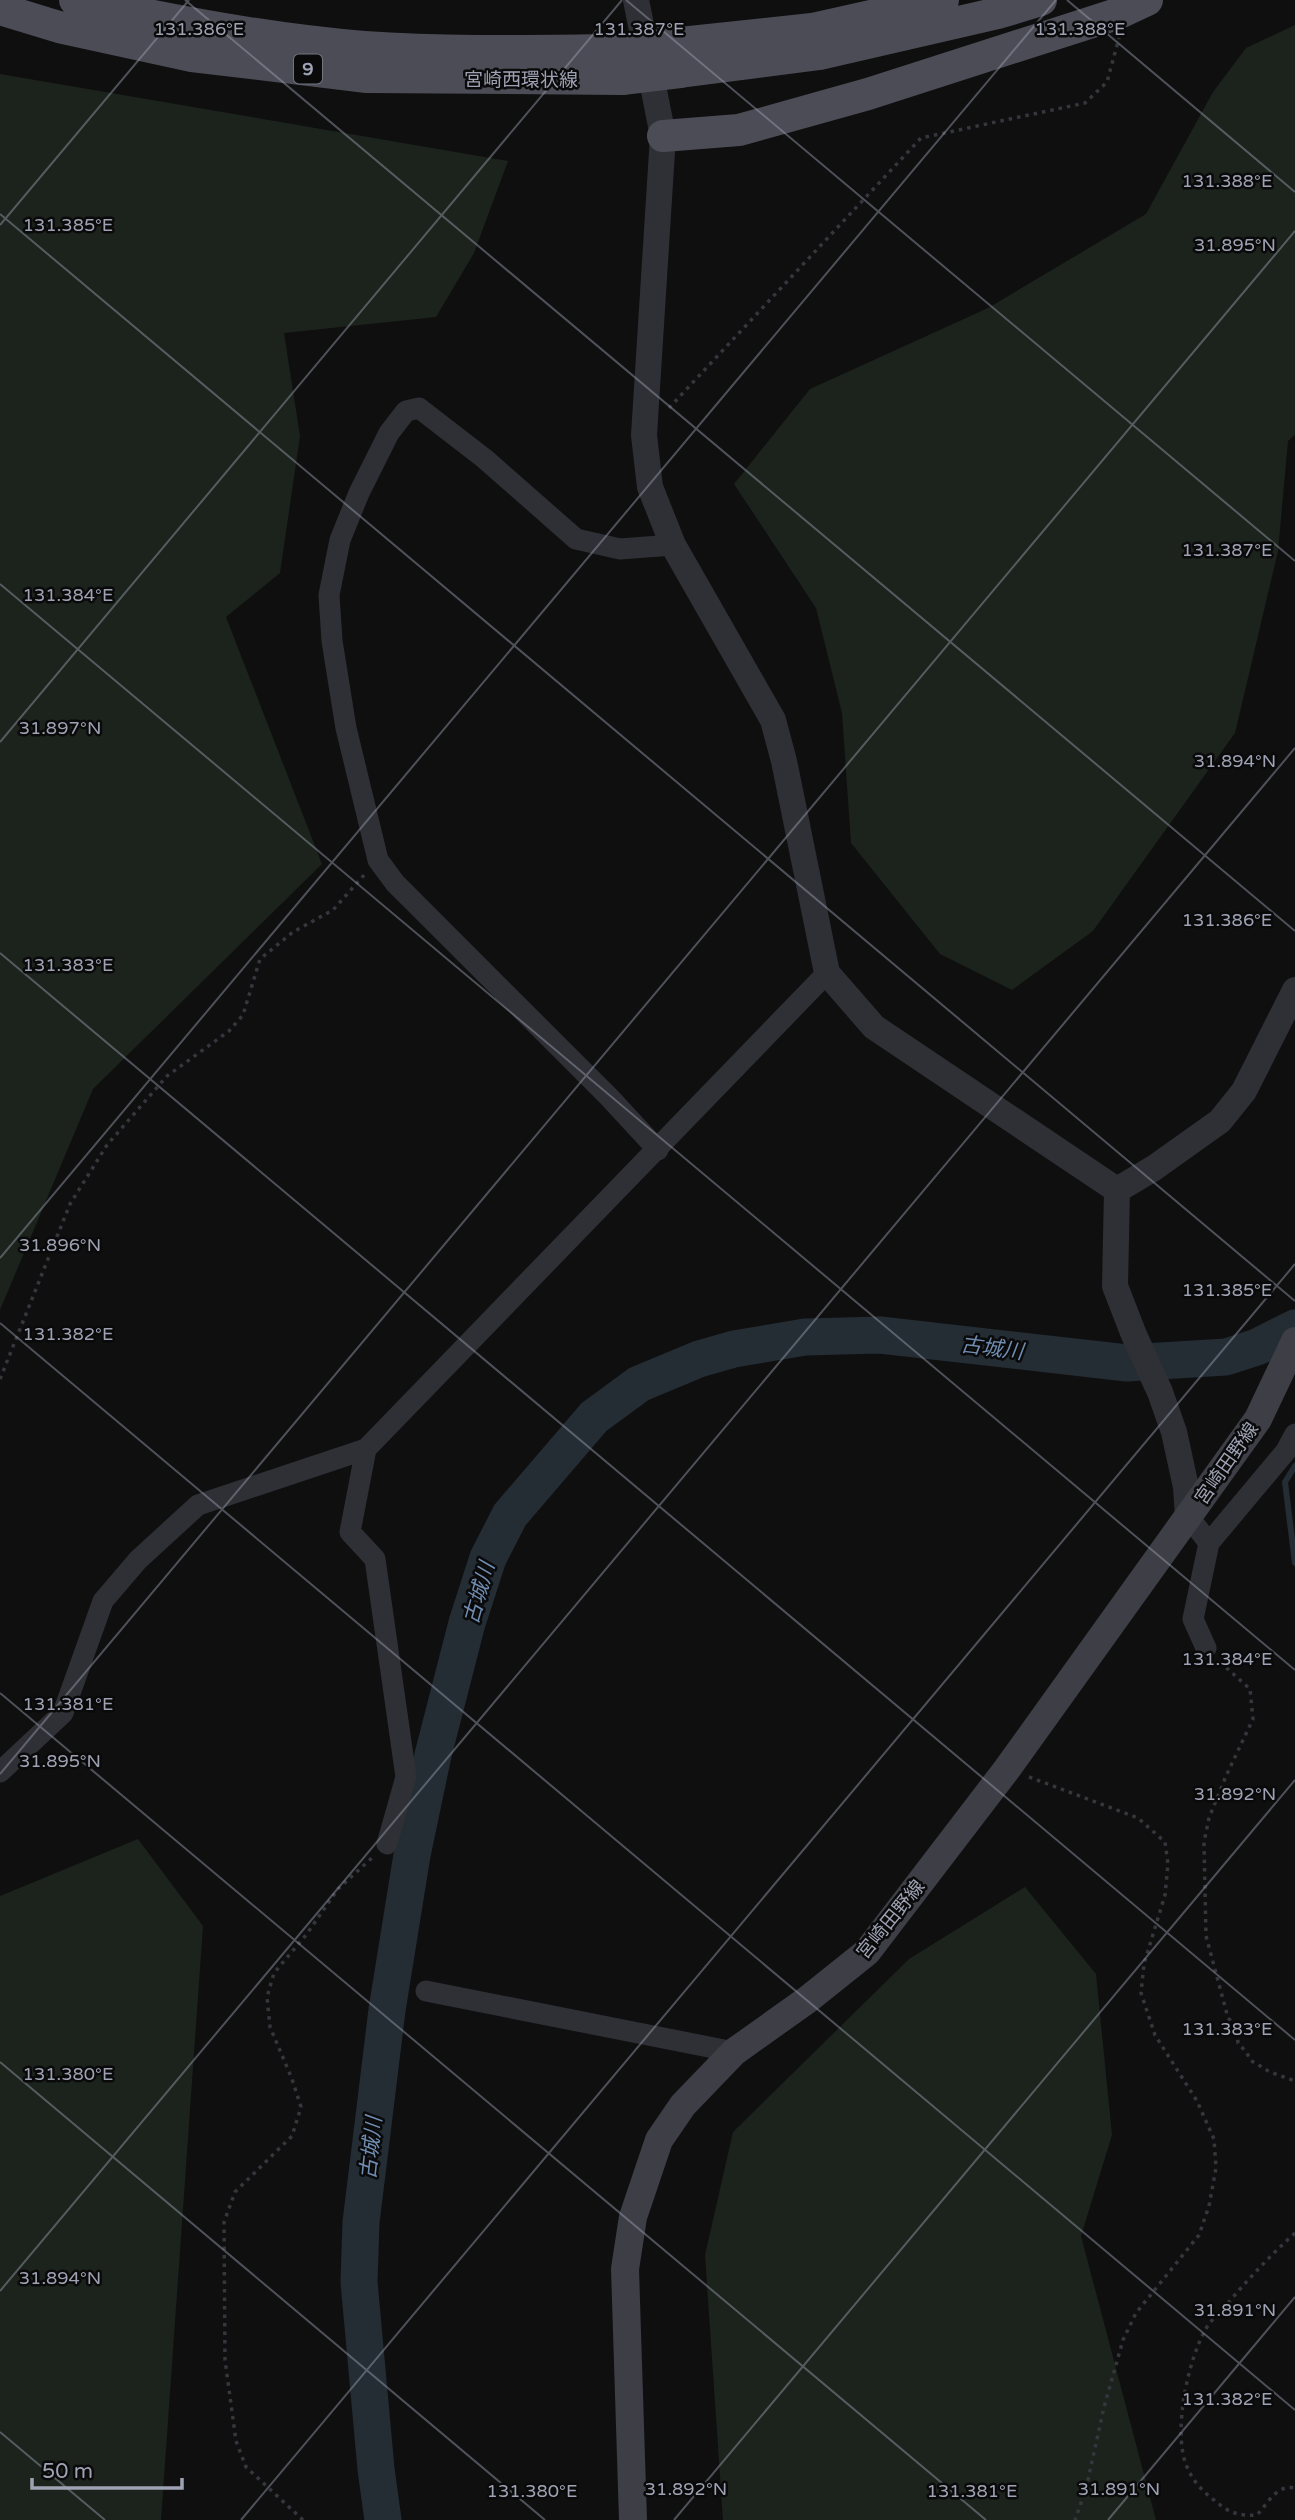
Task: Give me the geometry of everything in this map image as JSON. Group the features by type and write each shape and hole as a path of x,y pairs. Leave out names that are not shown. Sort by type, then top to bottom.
{"main road":[{"name":"宮崎西環状線","path":"75,0 198,26 363,47 480,51 621,64"},
{"name":"宮崎西環状線","path":"676,58 943,0"},
{"name":"宮崎西環状線","path":"0,9 59,27 192,56 368,76 621,64 676,58 820,54 998,13 1041,0"},
{"path":"663,135 739,130 855,98 1117,14 1147,0"},
{"name":"宮崎田野線","path":"633,2520 625,2269 634,2217 659,2140 683,2105 734,2052 867,1952 1007,1769 1258,1419 1292,1348"}],"street":[{"path":"636,0 663,135 644,435 650,487 673,545 773,720 827,973 874,1027 1117,1190"},
{"path":"658,1150 395,883 378,860 346,728 332,641 329,595 340,540 359,493 390,433 406,411 419,408 485,459 576,539 620,549 673,545"},
{"path":"0,1772 63,1713 103,1601 138,1560 198,1505 366,1449 827,973"},
{"path":"1117,1190 1154,1168 1220,1121 1244,1091 1295,990"},
{"path":"1117,1190 1115,1286 1160,1392 1179,1454 1188,1516 1209,1543"},
{"path":"1206,1648 1193,1619 1209,1543 1286,1451 1295,1434"},
{"path":"366,1449 350,1532 375,1559 406,1777 387,1844"},
{"path":"426,1991 734,2052"}],"path":[{"path":"644,435 921,138 1085,103 1107,82 1121,29"},
{"path":"0,1379 70,1204 107,1145 167,1076 229,1031 243,1015 260,959 293,932 333,910 378,860"},
{"path":"1206,1648 1250,1689 1253,1719 1209,1818 1205,1842 1206,1936 1228,2018 1237,2027 1238,2043 1250,2060 1270,2072 1295,2081"},
{"path":"1007,1769 1139,1818 1165,1842 1168,1864 1165,1895 1143,1964 1141,1993 1155,2035 1197,2101 1214,2139 1216,2168 1209,2206 1199,2235 1136,2313 1123,2340 1104,2407 1086,2489 1075,2520"},
{"path":"303,2520 246,2467 236,2441 225,2360 224,2222 235,2192 292,2136 301,2107 270,2027 267,1997 274,1973 306,1935 338,1889 387,1844"},
{"path":"1295,2233 1254,2271 1207,2327 1192,2360 1186,2385 1181,2437 1186,2466 1199,2488 1226,2511 1237,2516 1257,2515 1280,2489 1286,2486 1295,2488"}],"shaded area":[{"path":"1295,25 1295,435 1288,441 1278,551 1235,733 1093,931 1012,990 940,954 851,843 842,713 816,608 734,484 810,389 988,308 1146,214 1213,92 1246,48"},
{"path":"0,74 508,161 474,253 436,317 284,333 300,436 280,573 226,617 322,864 93,1089 0,1310"},
{"path":"138,1839 203,1926 161,2520 0,2520 0,1896"},
{"path":"1025,1887 1096,1974 1112,2135 1081,2236 1156,2520 723,2520 705,2255 733,2132 909,1959"}],"waterway":[{"name":"古城川","path":"383,2520 359,2282 361,2222 387,2010 412,1855 433,1755 467,1623 488,1558 510,1515 594,1417 639,1384 699,1359 734,1349 805,1337 880,1335 1127,1363 1226,1357 1257,1347 1295,1328"},
{"path":"1295,1466 1285,1482 1295,1563"}]}
